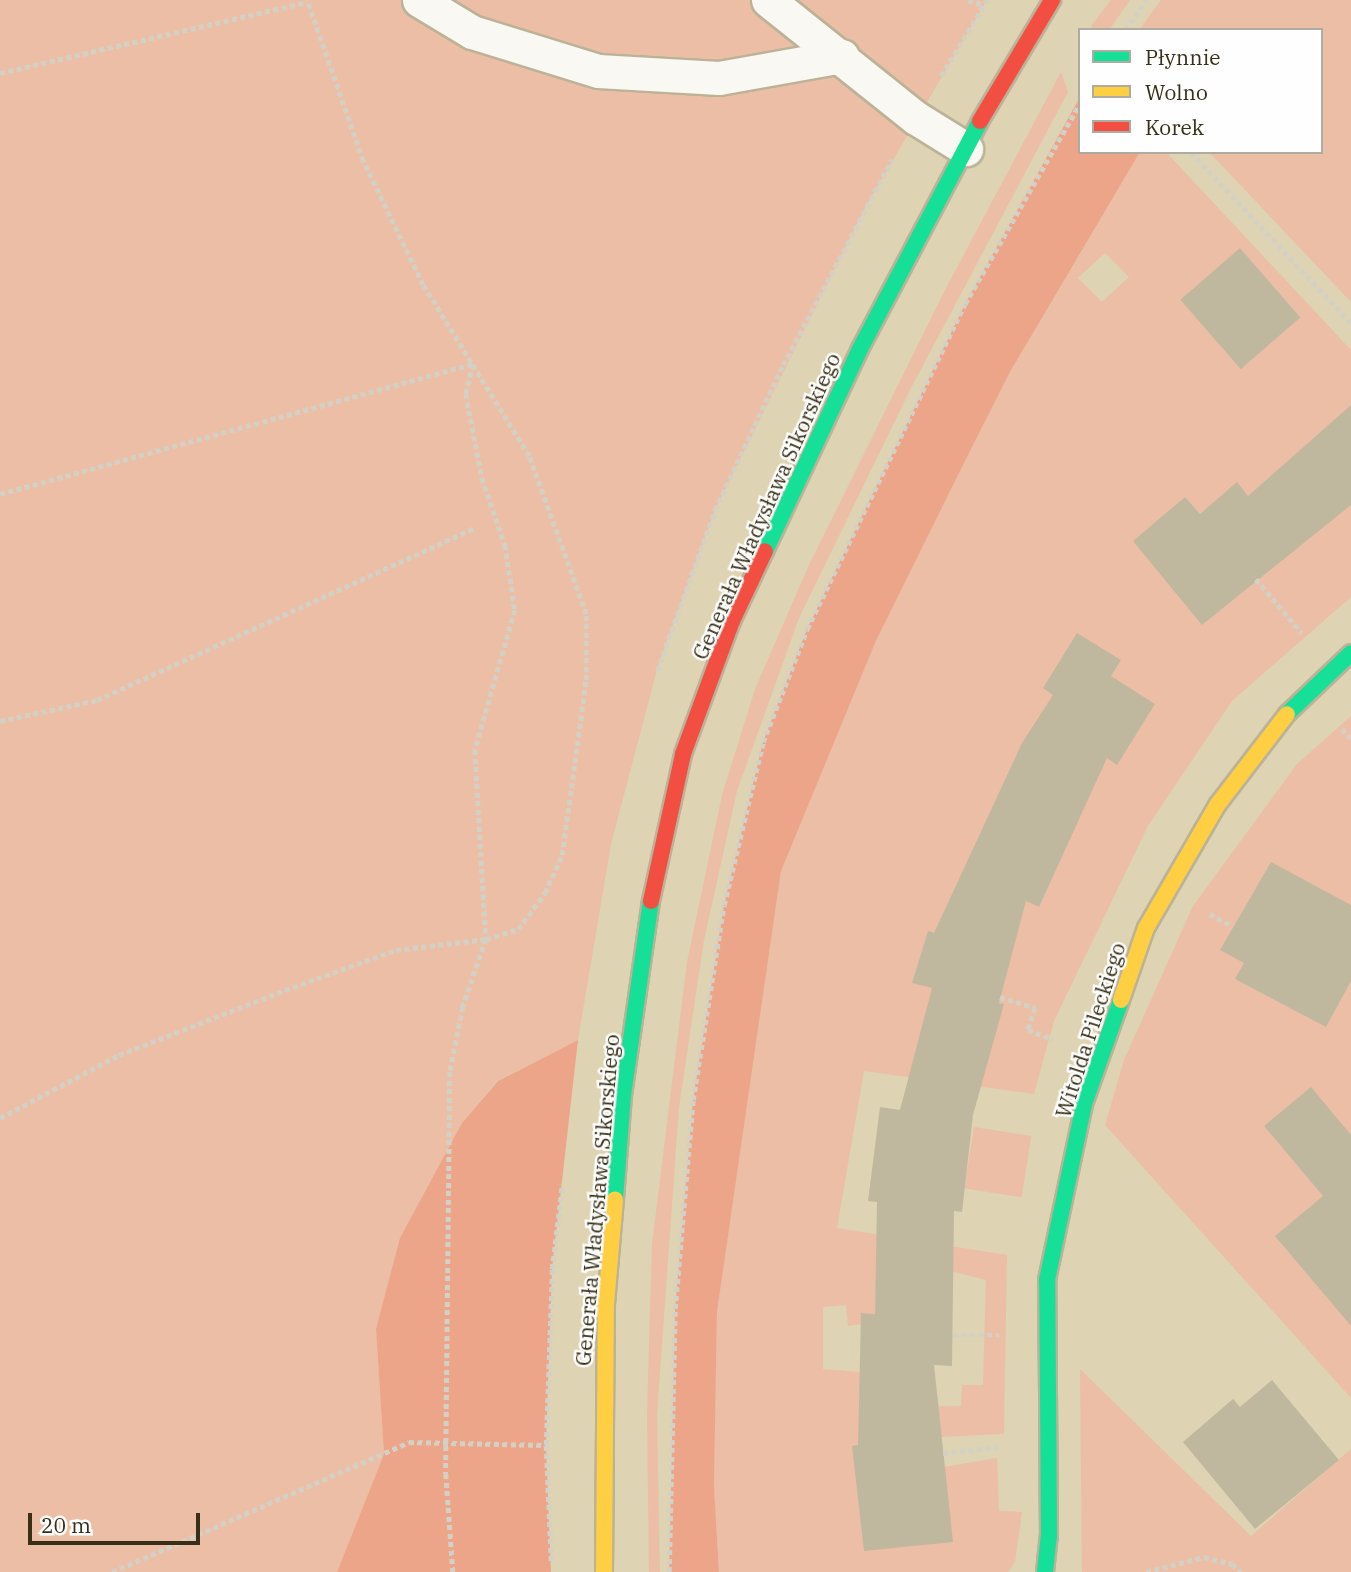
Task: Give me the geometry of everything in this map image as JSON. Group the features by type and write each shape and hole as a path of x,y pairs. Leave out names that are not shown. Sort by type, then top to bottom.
{"main road":[{"name":"Generała Władysława Sikorskiego","path":"604,1572 606,1304 623,1095 651,898 682,754 750,584 860,349 966,149 1052,0"},
{"name":"Witolda Pileckiego","path":"1045,1572 1049,1536 1047,1280 1084,1104 1146,928 1218,804 1297,702 1351,653"}],"lane":[{"path":"419,0 472,32 598,71 719,78 842,56"},
{"path":"768,0 842,56 916,118 966,149"}],"path":[{"path":"934,86 986,3 968,0"},
{"path":"1126,28 1147,0"},
{"path":"0,73 307,1 363,161 423,285 528,456 586,614 586,680 562,855 545,894 518,929 486,939 396,950 277,993 119,1055 0,1118"},
{"path":"669,1572 675,1309 693,1100 724,905 763,742 807,629 965,304 1078,106"},
{"path":"1193,154 1351,324"},
{"path":"0,494 473,364"},
{"path":"453,1572 446,1443 450,1072 463,1007 486,939 475,750 515,610 505,545 482,478 466,394 473,364"},
{"path":"0,721 97,700 476,527"},
{"path":"1256,579 1306,637"},
{"path":"1000,996 1035,1008 1028,1030 1064,1042"},
{"path":"953,1335 1004,1335"},
{"path":"112,1572 409,1442 547,1445"},
{"path":"943,1453 1007,1446"},
{"path":"1146,1572 1204,1557 1232,1564 1241,1572"}],"shaded area":[{"path":"0,0 987,0 866,206 715,510 658,666 611,844 578,1040 497,1081 462,1123 376,1329 384,1454 337,1572 0,1572"},
{"path":"1111,0 1130,0 1110,28 1091,26"},
{"path":"1161,0 1351,0 1351,302 1211,154 1323,154 1323,28 1140,28"},
{"path":"1061,72 1068,92 911,388 799,618 737,791 704,940 679,1107 657,1414 660,1572 649,1572 647,1413 652,1244 687,962 722,795 755,689 808,567 944,292"},
{"path":"1078,101 1078,154 1139,154 1010,372 965,461 875,643 781,871 717,1312 714,1486 719,1572 669,1572 675,1309 693,1100 724,905 763,742 807,629 965,304"},
{"path":"1139,154 1168,154 1351,350 1351,597 1232,701 1148,826 1054,1021 1034,1094 864,1071 837,1228 1007,1255 1004,1434 941,1437 944,1467 997,1458 999,1511 1022,1512 1015,1562 1008,1572 719,1572 714,1487 717,1312 781,871 842,710 1010,372","holes":["1105,253 1129,277 1102,302 1078,278","876,1270 954,1272 986,1280 983,1385 962,1385 961,1406 902,1407 860,1372 823,1369 823,1307 846,1305 848,1326 861,1324 862,1313 875,1314"]},
{"path":"1351,716 1351,1398 1105,1125 1124,1060 1193,906 1297,764"},
{"path":"578,1040 552,1269 546,1445 551,1572 337,1572 384,1454 376,1329 400,1238 462,1123 498,1081"},
{"path":"974,1127 1031,1136 1022,1197 964,1188"},
{"path":"1080,1369 1251,1536 1351,1449 1351,1572 1082,1572"}],"building":[{"path":"1240,248 1300,317 1241,369 1180,300"},
{"path":"1351,405 1351,505 1202,625 1133,541 1185,497 1200,514 1237,482 1248,496"},
{"path":"1077,633 1121,660 1111,676 1155,704 1117,765 1107,758 1039,907 1026,901 999,1003 1004,1004 973,1115 962,1212 954,1211 952,1366 934,1365 953,1542 864,1551 852,1446 858,1445 861,1313 875,1314 877,1202 868,1201 880,1107 900,1110 932,988 912,983 928,931 934,933 1022,743 1053,695 1043,688"},
{"path":"1271,862 1351,905 1351,981 1326,1027 1235,979 1244,963 1220,950"},
{"path":"1311,1087 1351,1135 1351,1326 1275,1236 1323,1196 1264,1126"},
{"path":"1272,1380 1339,1460 1255,1529 1183,1442 1233,1399 1240,1407"}],"traffic: fast":[{"path":"765,551 860,349 980,121"},
{"path":"1287,714 1351,653"},
{"path":"615,1199 623,1095 651,901"},
{"path":"1045,1572 1049,1536 1047,1280 1084,1104 1121,1000"}],"traffic: slow":[{"path":"1121,1000 1146,928 1218,804 1287,714"},
{"path":"604,1572 606,1304 615,1199"}],"traffic: jam":[{"path":"980,121 1052,0"},
{"path":"651,901 683,754 732,621 765,551"}]}
